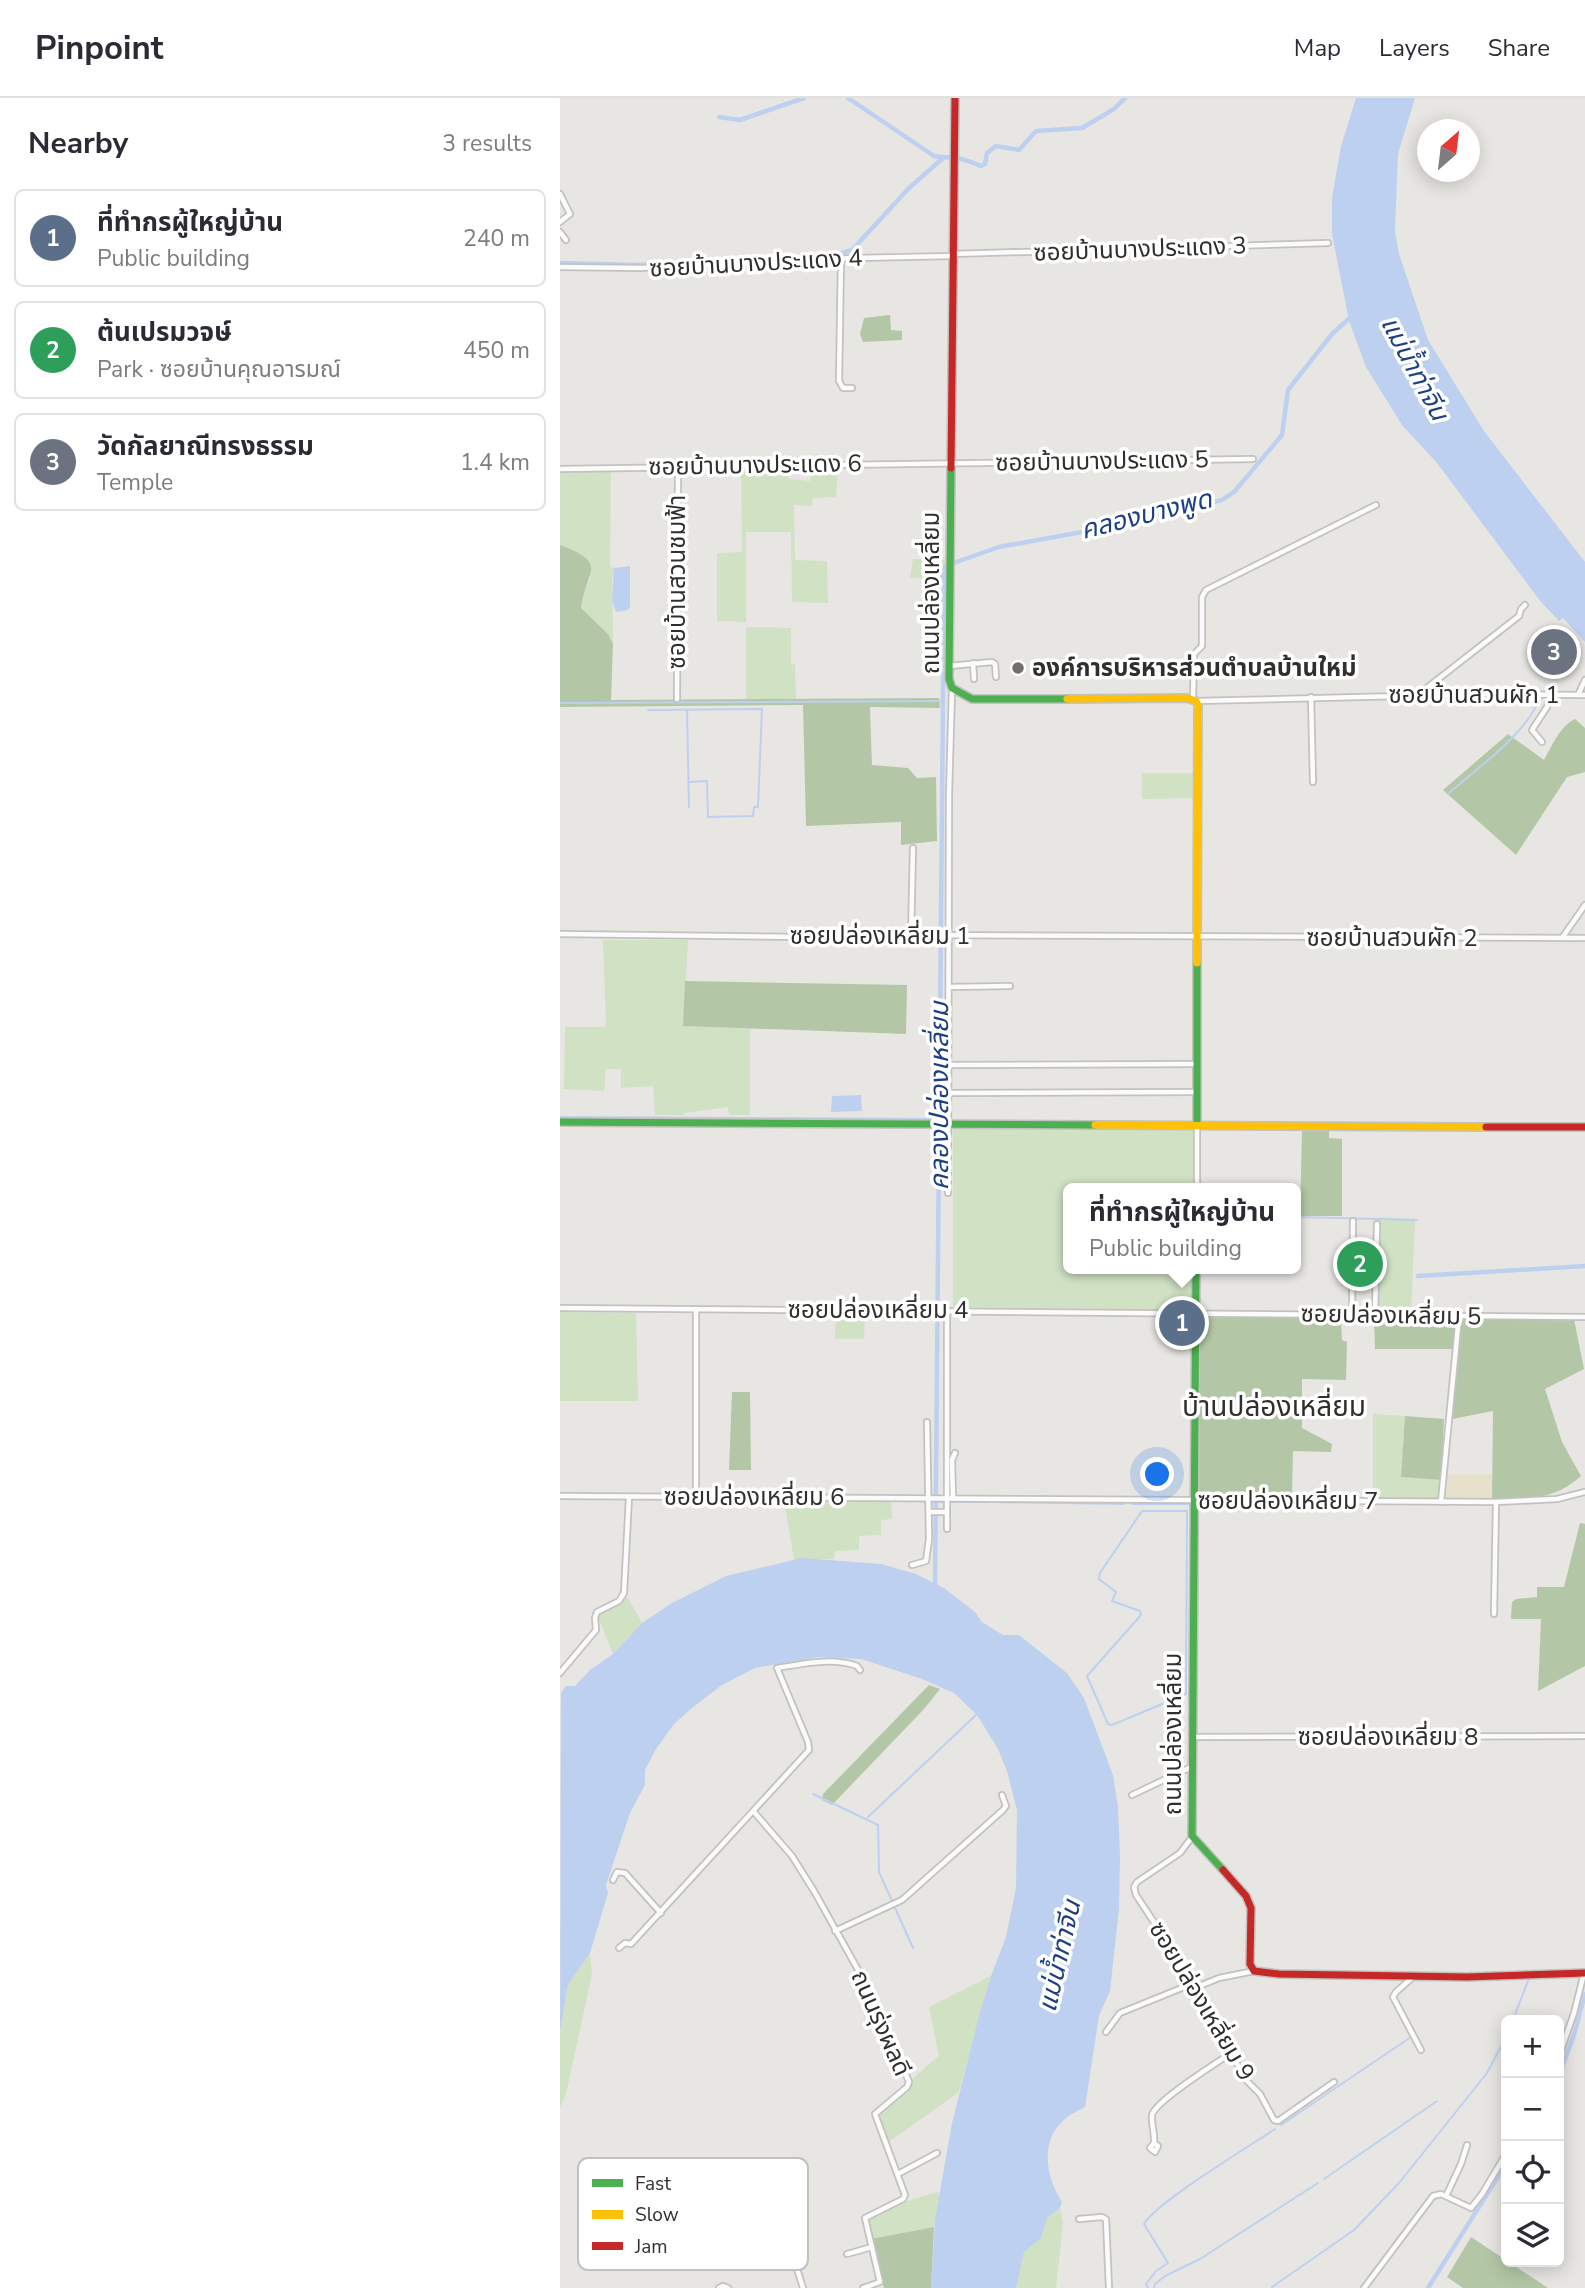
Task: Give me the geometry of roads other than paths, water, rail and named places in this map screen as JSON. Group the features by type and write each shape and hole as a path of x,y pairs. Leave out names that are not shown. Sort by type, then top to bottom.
{"street":[{"name":"ถนนปล่องเหลี่ยม","path":"955,98 950,463 949,679 952,688 972,699 1194,700"},
{"path":"560,194 570,214 560,222"},
{"path":"560,232 566,240"},
{"name":"ซอยบ้านบางประแดง 3","path":"952,255 1328,243"},
{"name":"ซอยบ้านบางประแดง 4","path":"560,267 640,268 952,255"},
{"path":"841,258 839,381 843,388 852,388"},
{"name":"ซอยบ้านบางประแดง 5","path":"950,463 1253,459"},
{"name":"ซอยบ้านบางประแดง 6","path":"560,469 950,463"},
{"name":"ซอยบ้านสวนชมฟ้า","path":"677,699 678,466"},
{"path":"1197,1183 1199,709 1194,700 1194,654 1202,646 1202,597 1206,590 1376,505"},
{"path":"1418,695 1519,616 1525,605"},
{"path":"949,666 994,662 996,677"},
{"path":"973,663 974,679"},
{"path":"1578,695 1585,680"},
{"path":"948,1193 942,1125 950,1093 947,936 952,688"},
{"path":"1542,742 1532,730 1547,707 1549,694"},
{"name":"ซอยบ้านสวนผัก 1","path":"1194,700 1418,695 1585,695"},
{"path":"1311,697 1313,782"},
{"path":"911,936 913,848"},
{"path":"1562,938 1585,905"},
{"name":"ซอยปล่องเหลี่ยม 1","path":"560,934 1199,938"},
{"name":"ซอยบ้านสวนผัก 2","path":"1199,938 1585,938"},
{"path":"949,987 1010,986"},
{"path":"950,1065 1198,1064"},
{"path":"950,1093 1197,1092"},
{"path":"560,1122 1585,1128"},
{"path":"1352,1315 1353,1221"},
{"path":"1375,1315 1377,1224"},
{"name":"ถนนปล่องเหลี่ยม","path":"1196,1274 1192,1836 1246,1896 1251,1909 1250,1964 1254,1971"},
{"name":"ซอยปล่องเหลี่ยม 4","path":"560,1308 696,1311 1196,1312"},
{"path":"947,1310 948,1498"},
{"path":"696,1311 696,1496"},
{"name":"ซอยปล่องเหลี่ยม 5","path":"1196,1312 1585,1317"},
{"path":"1441,1502 1459,1316"},
{"path":"912,1565 927,1560 931,1512 928,1422"},
{"path":"947,1529 944,1512 955,1453"},
{"name":"ซอยปล่องเหลี่ยม 7","path":"948,1498 1496,1502 1557,1499 1585,1492"},
{"name":"ซอยปล่องเหลี่ยม 6","path":"560,1496 948,1498"},
{"path":"560,1673 596,1630 597,1612 619,1601 624,1594 629,1497"},
{"path":"1494,1614 1496,1502"},
{"path":"931,1512 944,1512"},
{"path":"619,1948 625,1943 631,1944 661,1913 809,1750 777,1668 807,1663 841,1662 857,1666 859,1671"},
{"name":"ซอยปล่องเหลี่ยม 8","path":"1192,1737 1585,1736"},
{"path":"1132,1795 1191,1767"},
{"path":"835,1931 902,1900 1003,1810 1006,1806 1002,1795"},
{"name":"ถนนรุ่งผลดี","path":"754,1812 792,1856 871,1993 909,2082 907,2087 877,2110 874,2117 905,2191 904,2198 865,2218 881,2285 863,2288"},
{"name":"ซอยปล่องเหลี่ยม 9","path":"1192,1836 1180,1853 1137,1882 1134,1889 1196,1985 1245,2079 1260,2094 1275,2121 1334,2082"},
{"path":"612,1881 617,1872 625,1873 661,1913"},
{"path":"1106,2032 1120,2013 1196,1985 1254,1971 1279,1974 1467,1977 1585,1973 1564,2042"},
{"path":"1414,1976 1396,1992 1394,1999 1421,2050"},
{"path":"1154,2143 1152,2116 1157,2108 1166,2098 1231,2053"},
{"path":"1446,2196 1467,2144"},
{"path":"898,2174 937,2153"},
{"path":"1363,2288 1433,2196 1437,2193 1471,2208 1501,2162"},
{"path":"1079,2219 1106,2219 1109,2288"},
{"path":"847,2253 872,2247"},
{"path":"797,2270 803,2288"},
{"path":"719,2288 728,2288"}],"water":[{"name":"แม่น้ำท่าจีน","path":"1356,98 1415,98 1398,154 1395,231 1399,254 1428,340 1484,431 1585,562 1585,642 1563,618 1559,621 1541,602 1437,463 1402,425 1366,367 1349,321 1332,234 1332,198 1341,146"},
{"path":"630,566 630,607 628,610 616,612 612,601 614,568"},
{"path":"861,1095 862,1111 831,1112 832,1096"},
{"name":"แม่น้ำท่าจีน","path":"802,1558 881,1564 916,1574 944,1588 975,1612 982,1622 1003,1635 1019,1635 1067,1673 1084,1698 1113,1775 1118,1807 1120,1855 1119,1909 1110,1991 1099,2016 1085,2107 1067,2117 1057,2128 1048,2148 1049,2171 1062,2202 1060,2208 1047,2218 1041,2238 1024,2252 1016,2288 931,2288 935,2220 952,2123 979,2016 1006,1937 1016,1888 1017,1810 1007,1771 998,1749 977,1715 954,1693 922,1679 861,1659 819,1657 755,1668 722,1685 692,1708 674,1724 645,1770 645,1785 630,1813 606,1885 608,1893 590,1953 568,1985 560,2032 561,1693 566,1686 575,1686 590,1670 613,1654 642,1623 672,1603 726,1576"}],"waterway":[{"path":"719,117 740,120 804,98"},
{"path":"848,98 934,156 959,158 981,166 985,164 987,153 996,146 1019,150 1036,131 1082,128 1114,109 1125,98"},
{"path":"560,263 639,265 775,260 842,253 852,250 909,188 942,159"},
{"name":"คลองปล่องเหลี่ยม","path":"935,1588 945,566 999,547 1093,530 1222,500 1234,492 1282,435 1288,390 1332,334 1353,315"},
{"path":"1448,794 1513,737 1534,710 1540,697"},
{"path":"560,703 942,701"},
{"path":"648,710 762,709 758,807 754,807 753,816 708,817 707,781 689,782"},
{"path":"687,710 689,807"},
{"path":"560,1117 939,1119"},
{"path":"1301,1217 1417,1220"},
{"path":"1418,1276 1585,1266"},
{"path":"572,1498 627,1499"},
{"name":"คลองปล่องเหลี่ยม","path":"936,1502 944,1502"},
{"path":"951,1502 986,1502"},
{"path":"993,1502 1124,1504"},
{"path":"1132,1504 1190,1504"},
{"path":"1142,1511 1187,1511 1186,1694 1112,1725 1108,1724 1087,1676 1141,1615 1140,1611 1112,1601 1116,1592 1099,1579 1100,1573 1142,1511"},
{"path":"868,1817 976,1715"},
{"path":"813,1794 878,1825 879,1872 913,1948"},
{"path":"1515,2015 1529,1978"},
{"path":"1564,2062 1585,1994"},
{"path":"1281,2125 1411,2037"},
{"path":"1272,2287 1354,2230 1399,2183 1487,2073 1501,2046"},
{"path":"1324,2179 1437,2101"},
{"path":"1148,2288 1146,2284 1156,2271 1168,2263 1144,2224 1184,2189 1275,2129"},
{"path":"1428,2288 1501,2172"},
{"path":"1154,2288 1165,2276 1200,2259 1318,2183"}],"place":[{"name":"วัดกัลยาณีทรงธรรม","path":"1554,652"},
{"name":"องค์การบริหารส่วนตำบลบ้านใหม่","path":"1018,668"},
{"name":"ต้นเปรมวจษ์","path":"1360,1264"},
{"name":"ที่ทำกรผู้ใหญ่บ้าน","path":"1182,1323"}],"district":[{"name":"บ้านปล่องเหลี่ยม","path":"1274,1406"}],"water label":[{"name":"คลองบางพูด","path":"1146,514"}]}
